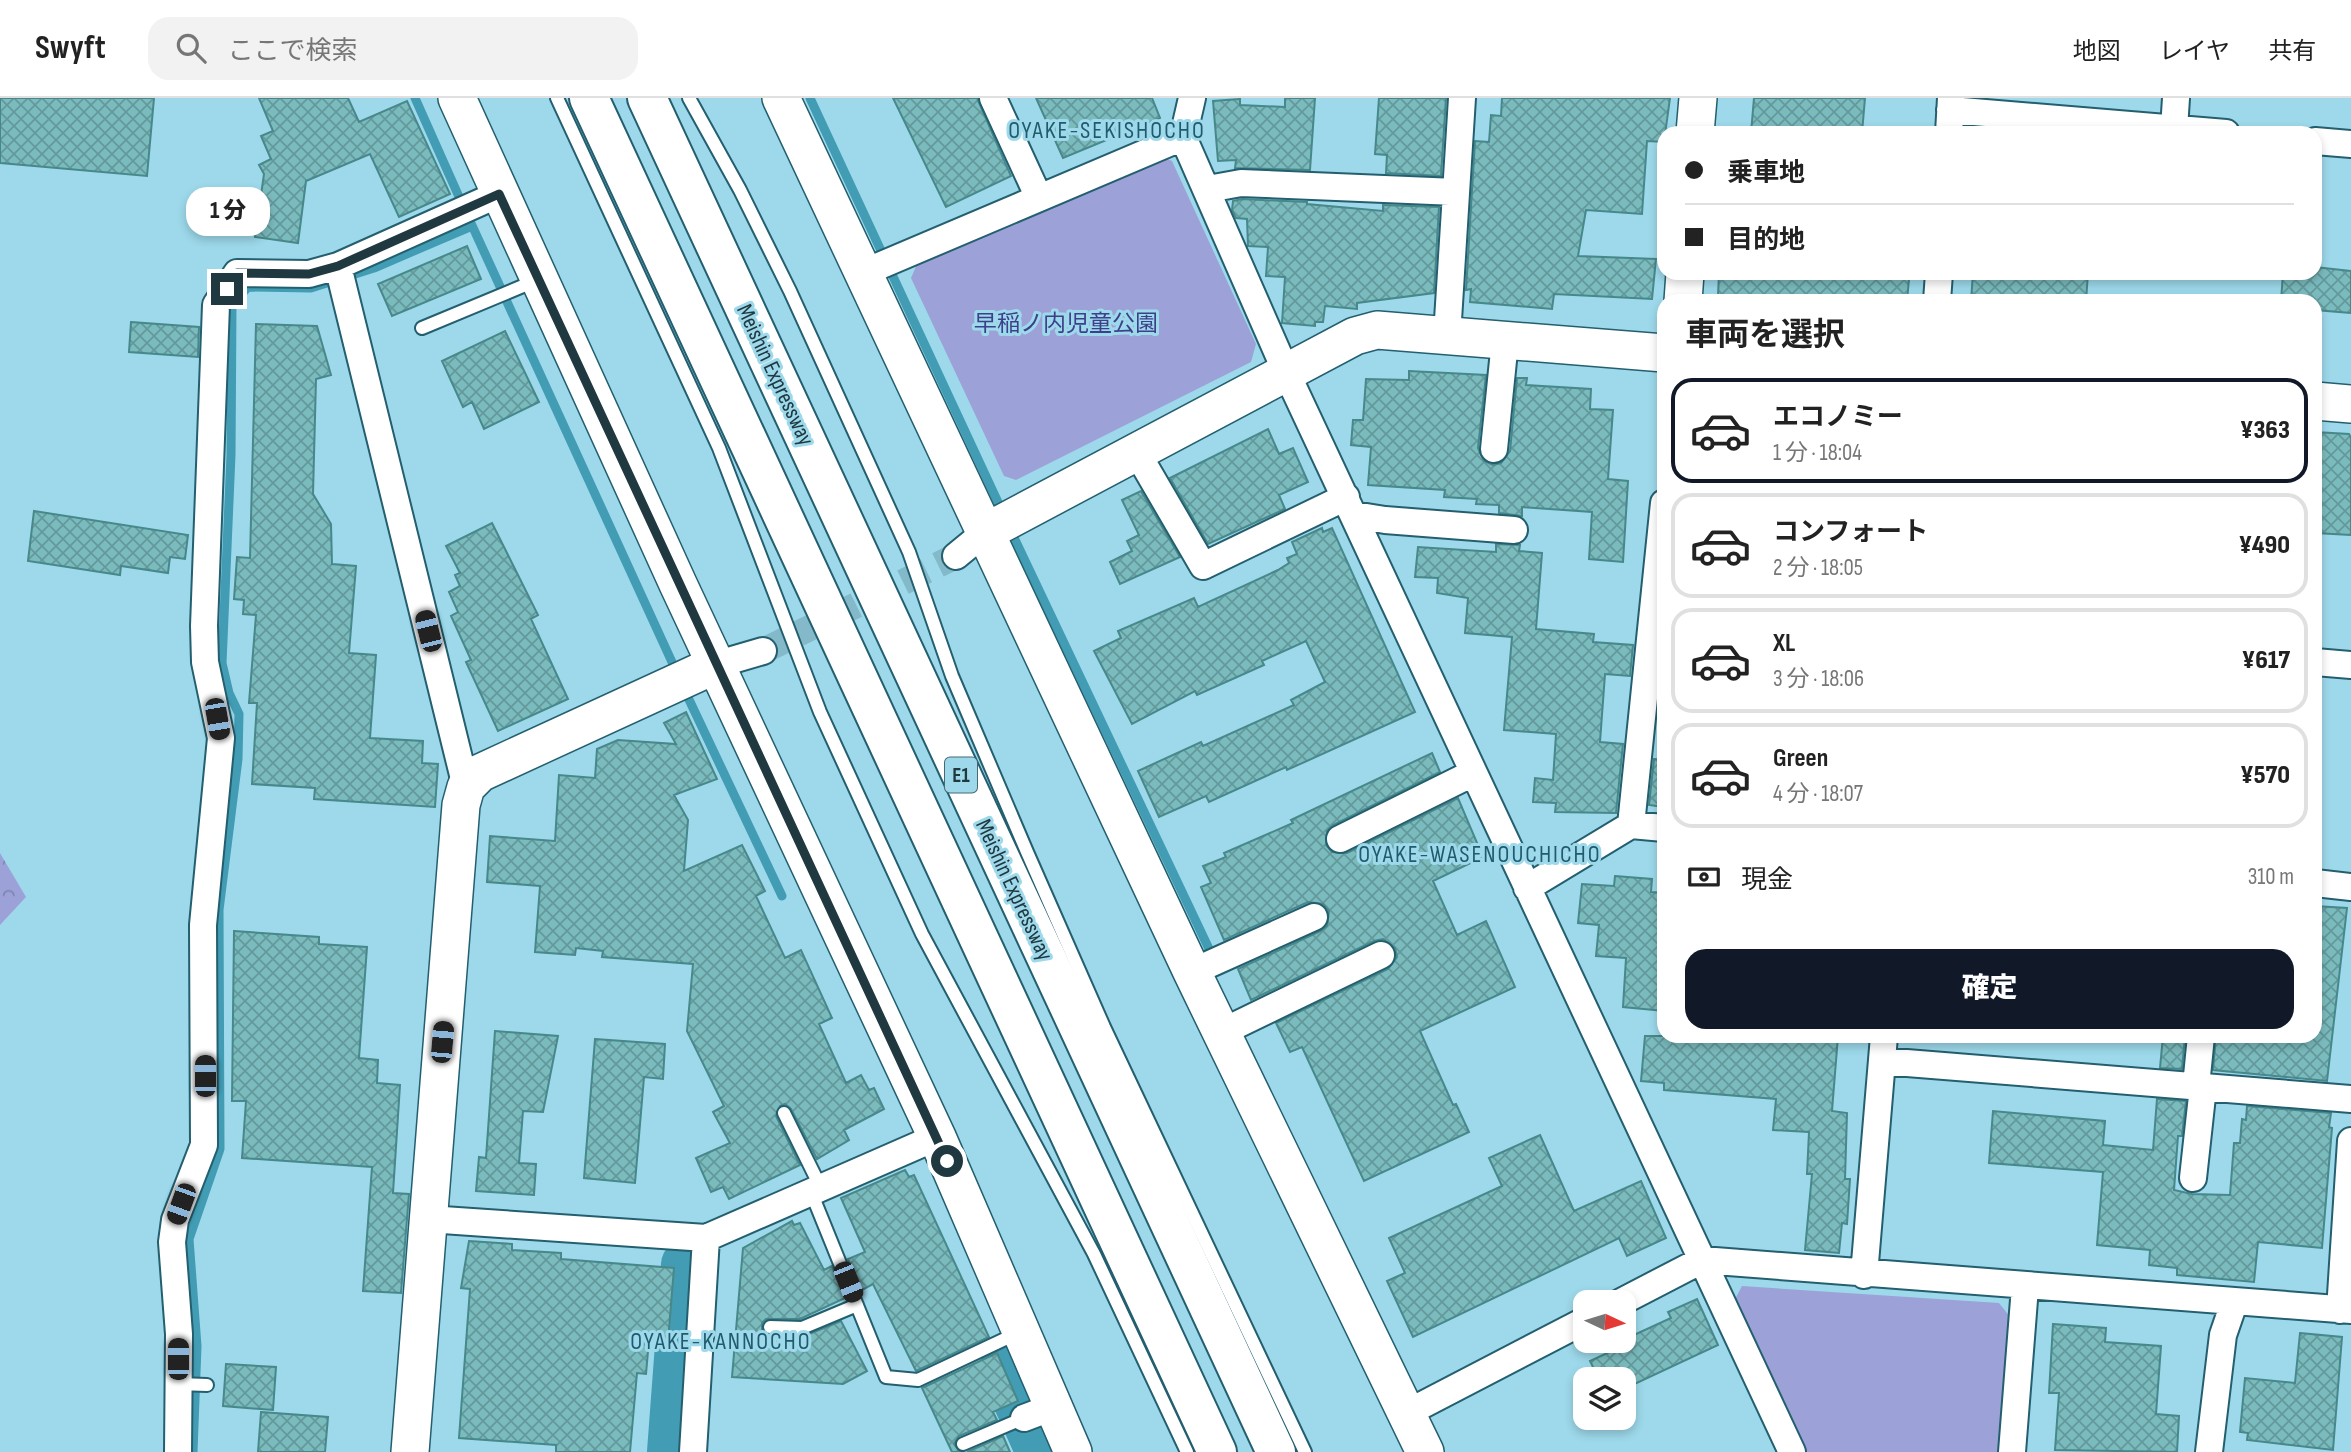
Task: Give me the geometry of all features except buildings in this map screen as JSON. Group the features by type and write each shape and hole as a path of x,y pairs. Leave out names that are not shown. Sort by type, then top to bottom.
{"highway":[{"name":"E1","path":"589,98 1217,1452"},
{"name":"Meishin Expressway","path":"647,98 1276,1452"}],"street":[{"path":"457,98 477,203 525,285 715,665 937,1137 1020,1332 1037,1413 1073,1452"},
{"path":"781,98 1192,972 1425,1452"},
{"path":"993,98 1039,198"},
{"path":"1192,98 1183,137 1287,374 1792,1452"},
{"path":"1447,336 1462,98"},
{"path":"1696,126 1698,98"},
{"path":"2174,126 2176,98"},
{"path":"1950,114 2142,126"},
{"path":"865,272 1183,137"},
{"path":"2322,142 2351,144"},
{"path":"1208,189 1241,183 1456,192"},
{"path":"178,1452 183,1384 172,1242 175,1220 204,1145 203,925 221,738 205,662 204,626 216,305 237,273 309,274 338,266 477,203"},
{"path":"338,266 466,787 461,805 410,1452"},
{"path":"956,556 984,533 1355,336 1377,330 1657,352"},
{"path":"1494,449 1505,341"},
{"path":"2322,402 2351,404"},
{"path":"1136,451 1203,566 1350,506 1385,520 1514,530"},
{"path":"1631,825 1657,571"},
{"path":"466,787 480,773 715,665 763,651"},
{"path":"2322,663 2351,665"},
{"path":"1340,839 1473,773"},
{"path":"1527,888 1631,825 1657,827"},
{"path":"2322,884 2351,887"},
{"path":"1192,972 1314,917"},
{"path":"1222,1032 1381,955"},
{"path":"2193,1178 2201,1043"},
{"path":"1864,1275 1883,1048 2200,1086 2351,1099"},
{"path":"428,1219 706,1238 937,1137"},
{"path":"1636,1294 1702,1260 1864,1275 2346,1310 2351,1141"},
{"path":"693,1452 706,1238"},
{"path":"2012,1452 2025,1287"},
{"path":"2209,1452 2223,1335 2234,1303"},
{"path":"1407,1413 1573,1327"}],"lane":[{"path":"557,98 719,448 820,712 916,921 1094,1254 1187,1452"},
{"path":"688,98 740,190 784,280 909,552 952,676 1049,902 1104,1027 1305,1452"},
{"path":"422,328 525,285"},
{"path":"784,1114 816,1190 886,1377 918,1380 1020,1332"},
{"path":"770,1327 802,1328 857,1305"},
{"path":"183,1384 207,1385"},
{"path":"962,1444 1037,1413"}],"green space":[{"name":"早稲ノ内児童公園","path":"1158,155 1172,161 1256,344 1251,362 1016,480 1004,476 911,278 917,264"},
{"path":"0,853 26,897 0,925"},
{"path":"1742,1286 1999,1303 2015,1323 2005,1452 1803,1452 1734,1301"}],"waterway":[{"path":"415,98 464,208"},
{"path":"810,98 1003,513"},
{"path":"470,221 677,673"},
{"path":"193,1452 197,1346 189,1239 220,1149 219,910 238,759 239,714 229,693 222,663 231,455 232,305 248,287 311,288 374,268 472,226"},
{"path":"1010,529 1210,951"},
{"path":"684,689 782,896"},
{"path":"674,1452 688,1265"},
{"path":"1006,1369 1043,1452"}],"tunnel":[{"path":"763,651 956,556"}],"district":[{"name":"OYAKE-SEKISHOCHO","path":"1107,130"},
{"name":"OYAKE-WASENOUCHICHO","path":"1480,854"},
{"name":"OYAKE-KANNOCHO","path":"721,1341"}],"route":[{"path":"227,289 237,273 309,274 338,266 499,194 947,1161"}]}
